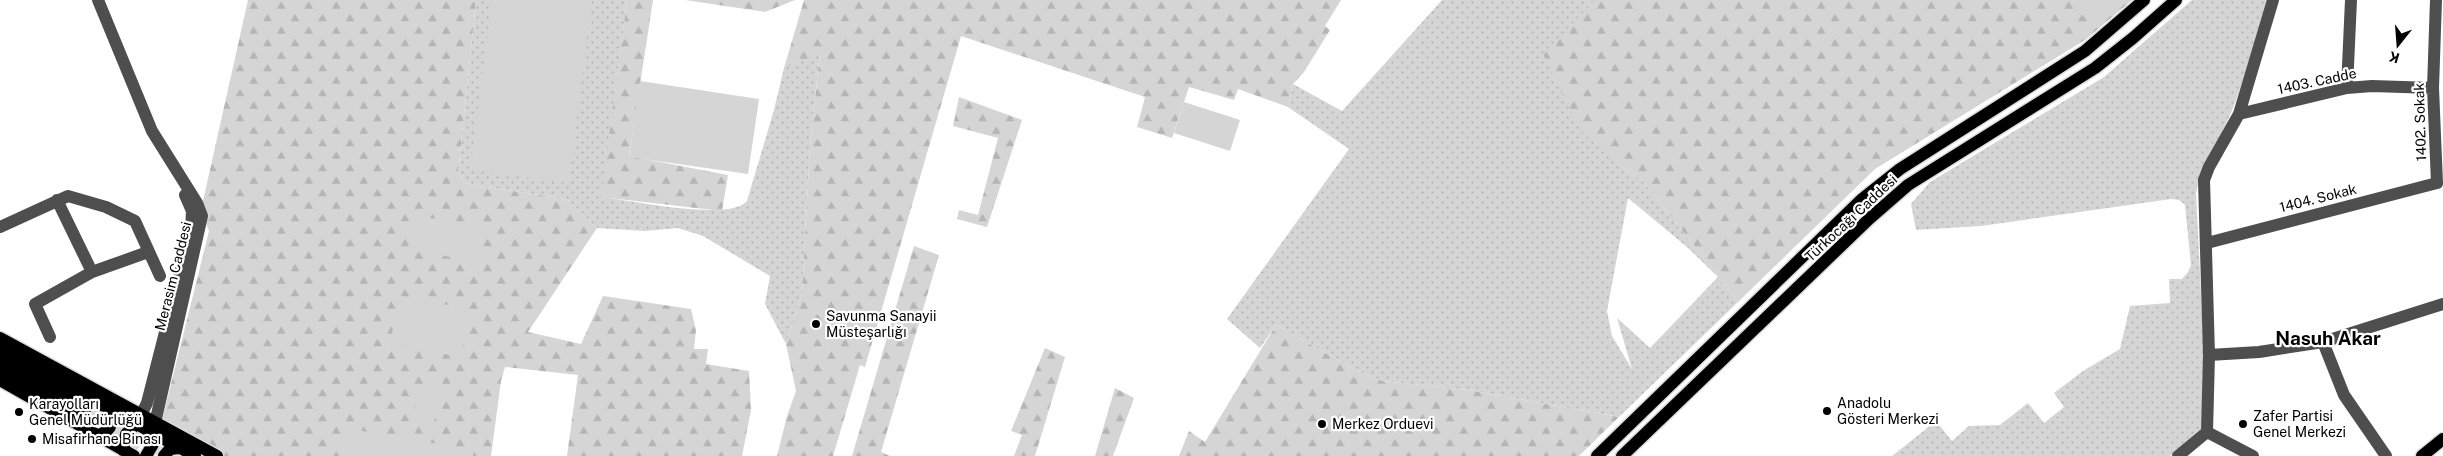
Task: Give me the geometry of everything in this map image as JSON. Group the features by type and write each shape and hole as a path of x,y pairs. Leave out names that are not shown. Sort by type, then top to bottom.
{"main road":[{"name":"Türkocağı Caddesi","path":"1598,456 1861,200 1900,169 2085,52 2144,0"},
{"name":"Türkocağı Caddesi","path":"1622,456 1869,219 1908,185 2095,68 2176,0"},
{"path":"1900,169 1908,185"},
{"path":"0,338 153,426 217,456"},
{"path":"0,349 108,407 140,418"},
{"path":"0,359 85,411 0,370"},
{"path":"0,380 98,435 124,454"},
{"path":"0,387 124,454"},
{"path":"98,435 108,430 111,426 112,416 108,407"},
{"path":"1645,410 1662,419"},
{"path":"124,454 126,434 140,418"},
{"path":"1635,420 1651,428"},
{"path":"153,426 179,448 195,456"},
{"path":"146,456 154,444 153,426"},
{"path":"2422,456 2443,439"},
{"path":"164,456 170,449 179,448"}],"street":[{"name":"Merasim Caddesi","path":"91,0 144,134 184,195 192,211 191,230 140,418"},
{"name":"Merasim Caddesi","path":"98,0 152,131 197,203 202,216 153,426"},
{"path":"2178,456 2207,432 2209,355 2204,180 2209,167 2239,114 2273,0"},
{"path":"2347,88 2351,0"},
{"name":"1402. Sokak","path":"2436,0 2433,88 2440,168 2437,183"},
{"name":"1403. Cadde","path":"2239,114 2347,88 2372,86 2433,88"},
{"name":"1404. Sokak","path":"2207,243 2437,183"},
{"path":"0,226 68,196 106,207 135,222 160,276"},
{"path":"57,200 92,272"},
{"path":"50,337 35,304 92,272 148,252"},
{"path":"2209,355 2259,352 2323,342 2443,304"},
{"path":"2323,342 2344,395 2386,456"},
{"path":"2207,432 2253,456"}],"green space":[{"path":"248,0 476,0 458,174 464,182 473,185 566,199 597,228 528,332 581,344 603,296 691,309 696,330 694,349 708,349 706,364 749,371 751,410 742,456 567,456 578,375 505,367 501,381 491,456 217,456 161,424 209,231 201,210"},
{"path":"476,0 627,0 602,197 701,210 721,210 737,207 747,201 774,110 784,68 820,52 810,145 802,294 786,344 765,304 770,276 703,236 678,228 645,231 597,228 566,199 464,182 458,174"},
{"path":"492,0 592,0 569,183 470,170"},
{"path":"627,0 653,0 629,156 728,175 722,211 601,197"},
{"path":"685,0 795,0 765,12"},
{"path":"804,0 1341,0 1325,26 1330,30 1304,72 1293,84 1288,107 1238,89 1234,100 1189,87 1172,138 1137,127 1145,97 961,36 865,367 860,365 833,456 777,456 787,416 796,391 786,344 802,294 810,145 820,53 784,68"},
{"path":"1442,0 1595,0 1620,166 1643,181 1738,302 1619,417 1469,390 1382,381 1357,371 1276,325 1260,348 1227,319 1349,149 1288,107 1293,84 1342,111","holes":["1628,198 1687,247 1718,277 1650,348 1617,318 1632,369 1612,336 1607,311"]},
{"path":"1595,0 2132,0 2085,40 1875,169 1738,302 1643,181 1620,166 1581,131 1543,54"},
{"path":"2069,0 2130,0 2095,29"},
{"path":"2192,0 2267,0 2236,99 2202,172 2196,193 2204,355 2204,430 2170,456 1892,456 1936,421 1952,441 1969,426 2000,425 2028,403 2044,423 2064,407 2054,393 2083,371 2120,349 2130,306 2170,303 2169,279 2182,279 2191,265 2185,205 2179,200 2171,199 1981,226 1916,230 1911,204 1930,182 2104,77"},
{"path":"640,81 759,99 748,174 629,157"},
{"path":"959,97 1022,120 987,227 957,219 959,210 978,215 998,138 953,126"},
{"path":"1184,102 1240,120 1230,151 1174,133"},
{"path":"414,215 485,228 478,262 408,249"},
{"path":"914,246 939,255 881,452 890,456 852,456"},
{"path":"399,296 470,309 461,357 390,344"},
{"path":"1276,325 1357,371 1382,381 1469,390 1619,417 1579,456 1179,456 1189,431 1205,442"},
{"path":"1045,348 1065,357 1035,456 1014,456 1022,435 1011,431"},
{"path":"419,387 440,390 433,429 412,426"},
{"path":"1115,388 1134,398 1113,456 1095,456"},
{"path":"345,428 474,450 473,456 340,456"}],"tunnel":[{"path":"87,407 171,456"},
{"path":"82,414 151,456"}],"place":[{"name":"Savunma Sanayii Müsteşarlığı","path":"816,324"},
{"name":"Anadolu Gösteri Merkezi","path":"1827,411"},
{"name":"Karayolları Genel Müdürlüğü","path":"19,412"},
{"name":"Merkez Orduevi","path":"1322,424"},
{"name":"Zafer Partisi Genel Merkezi","path":"2243,424"},
{"name":"Misafirhane Binası","path":"32,439"}],"district":[{"name":"Nasuh Akar","path":"2328,338"}]}
